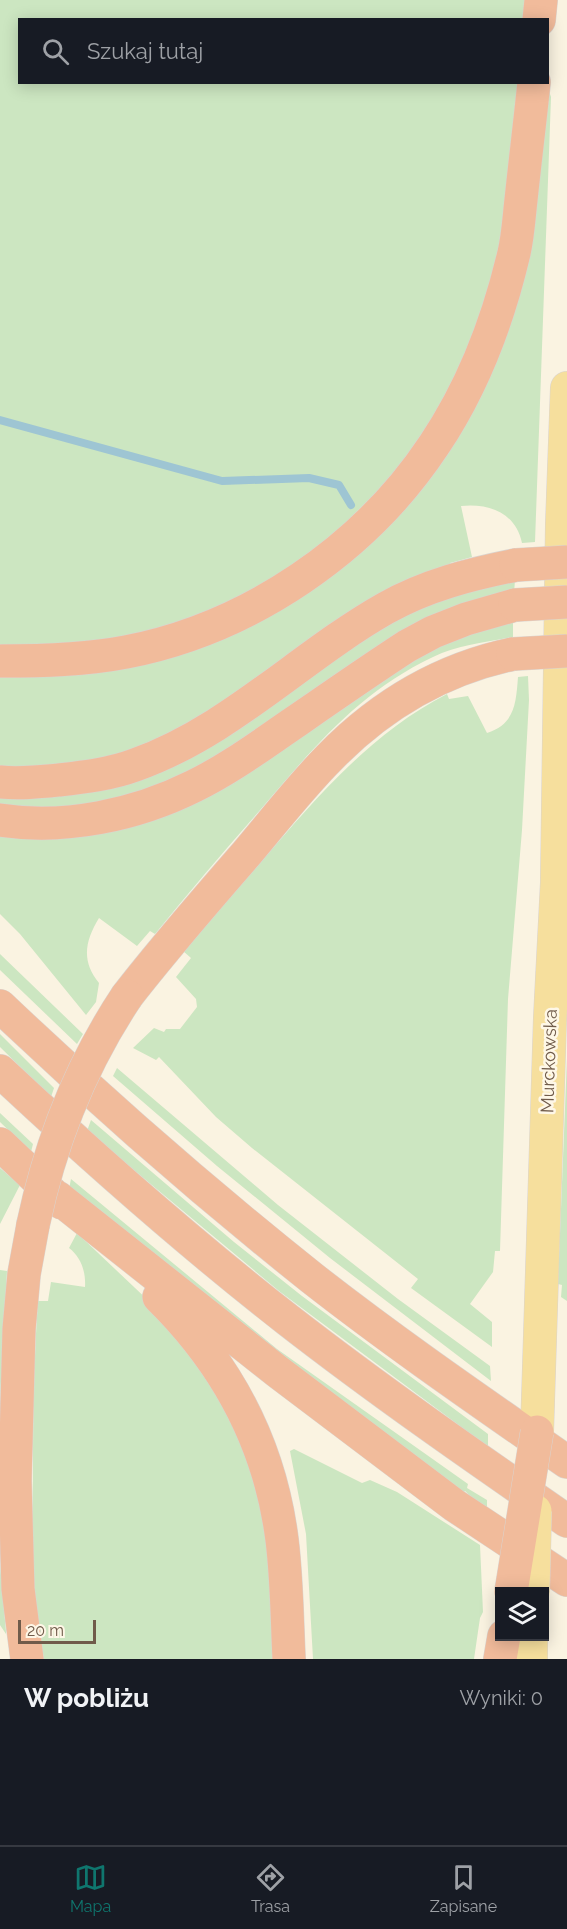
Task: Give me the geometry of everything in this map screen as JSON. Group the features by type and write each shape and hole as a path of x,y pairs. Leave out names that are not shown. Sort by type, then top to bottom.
{"highway":[{"path":"539,18 541,0"},
{"path":"0,661 77,659 126,652 177,638 230,618 277,594 309,573 358,533 388,502 434,446 463,396 483,352 502,300 515,252 534,84"},
{"path":"0,782 32,783 79,778 136,765 211,727 386,608 425,589 481,572 516,565 567,562"},
{"path":"0,820 46,824 87,819 140,808 167,798 235,763 406,646 433,632 466,619 515,605 567,602"},
{"path":"27,1659 18,1589 15,1470 20,1311 24,1274 48,1165 71,1102 100,1041 128,996 177,934 330,757 345,744 396,703 432,681 473,664 513,654 567,651"},
{"path":"0,1006 127,1124 225,1208 407,1350 567,1462"},
{"path":"0,1071 95,1160 288,1320 567,1521"},
{"path":"0,1144 171,1309 222,1372 247,1415 263,1453 275,1498 282,1541 289,1659"},
{"path":"57,1197 268,1364 454,1505 567,1580"},
{"path":"513,1587 537,1432"},
{"path":"500,1659 524,1644"}],"main road":[{"name":"Murckowska","path":"533,1587 550,1018 557,883 562,525 567,388"}],"green space":[{"path":"0,0 528,0 526,18 18,18 18,84 520,84 500,249 490,288 448,398 400,469 316,552 209,614 110,642 0,648"},
{"path":"549,91 551,97 535,542 522,543 514,524 500,512 482,506 461,506 472,557 450,563 450,567 197,722 100,762 0,770 0,674 181,651 445,454"},
{"path":"515,579 514,595 212,760 149,791 89,807 0,807 0,797 57,796 114,786 407,614 445,598"},
{"path":"513,622 513,637 472,644 442,653 406,671 360,704 299,764 155,934 150,931 137,946 99,918 88,943 87,959 99,983 96,1002 86,1015 20,934 0,914 0,836 66,837 407,661 460,637"},
{"path":"528,676 529,700 522,830 508,999 500,1251 495,1251 493,1272 470,1304 492,1322 492,1347 411,1288 418,1279 252,1148 216,1117 159,1057 156,1060 133,1048 154,1028 164,1032 166,1029 180,1029 197,1007 196,999 176,977 191,958 183,951 303,814 369,747 419,710 447,694 449,699 468,696 487,733 496,729 509,718 515,704 518,677"},
{"path":"0,954 83,1034 77,1044 0,970"},
{"path":"0,1034 54,1088 51,1097 0,1047"},
{"path":"567,1058 567,1301 561,1297 562,1285 558,1284"},
{"path":"117,1068 278,1205 398,1299 490,1366 491,1381 330,1258 217,1166 113,1076"},
{"path":"0,1113 33,1144 31,1152 0,1122"},
{"path":"91,1120 234,1242 302,1296 488,1434 488,1447 279,1291 87,1131"},
{"path":"0,1168 20,1185 0,1224"},
{"path":"71,1179 277,1349 468,1484 467,1488 487,1500 487,1511 465,1491 462,1494 69,1189"},
{"path":"77,1233 153,1305 204,1369 248,1452 267,1527 277,1659 44,1659 37,1612 33,1542 34,1386 38,1301 48,1301 51,1282 85,1287 82,1265 69,1248"},
{"path":"0,1270 7,1271 0,1400"},
{"path":"294,1449 362,1483 370,1480 397,1492 480,1545 483,1612 480,1618 474,1659 313,1659 306,1534 290,1451"},
{"path":"0,1564 6,1632 6,1634 0,1625"}],"waterway":[{"path":"0,420 222,481 309,478 339,485 351,505"}]}
